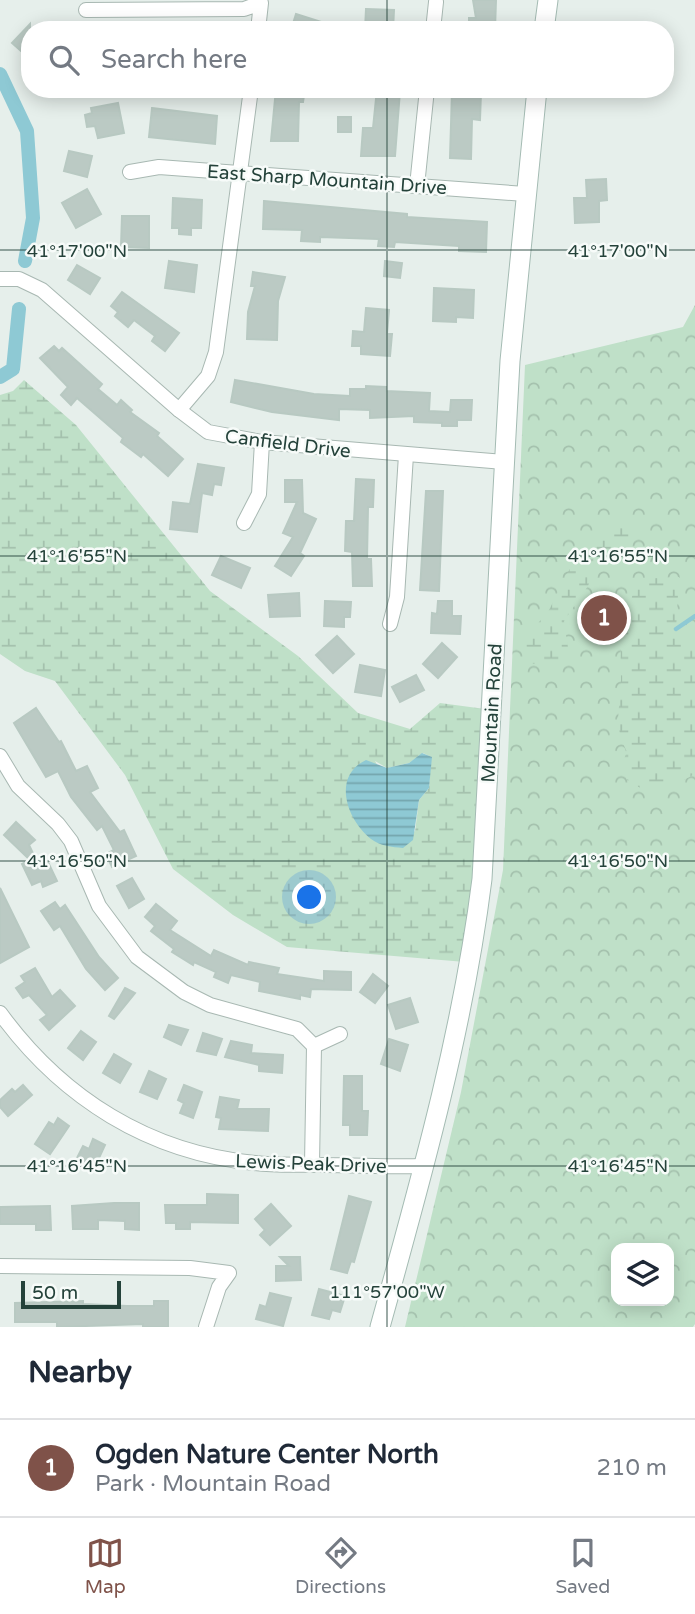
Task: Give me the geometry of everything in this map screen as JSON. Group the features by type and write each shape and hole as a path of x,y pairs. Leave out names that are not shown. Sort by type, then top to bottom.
{"street":[{"path":"545,21 548,0"},
{"path":"434,21 436,2"},
{"path":"86,10 244,9 261,3 259,21"},
{"path":"179,410 208,376 216,352 250,98"},
{"path":"417,186 426,98"},
{"name":"Mountain Road","path":"380,1327 462,1011 481,891 504,462 525,194 536,98"},
{"name":"East Sharp Mountain Drive","path":"130,172 159,167 525,194"},
{"name":"Canfield Drive","path":"0,279 19,279 42,290 179,410 208,432 262,442 504,462"},
{"path":"244,523 258,494 262,442"},
{"path":"390,624 397,597 406,455"},
{"path":"0,756 18,786 58,824 71,841 99,906 137,957 184,992 210,1005 297,1029 314,1046 312,1164"},
{"name":"Lewis Peak Drive","path":"0,1013 25,1044 72,1090 127,1127 160,1142 257,1164 421,1166"},
{"path":"314,1046 340,1034"},
{"path":"0,1266 190,1268 229,1273 219,1287 206,1327"}],"green space":[{"path":"695,305 693,1327 405,1327 461,1092 503,870 525,365 683,327"},
{"path":"24,380 76,425 210,591 298,656 358,713 410,729 440,703 485,709 477,871 465,962 287,947 233,915 173,869 125,775 55,681 25,671 0,654 0,395 13,391","holes":["423,753 431,757 429,788 419,800 415,832 375,761 387,768 409,763"]},
{"path":"626,518 631,548 600,552 588,586 564,621 570,661 532,664 520,645 549,610 581,547"},
{"path":"679,577 676,629 695,645 695,773 676,782 642,789 627,780 622,763 627,752 622,742 618,716 623,628 640,579"}],"water":[{"path":"422,753 432,757 429,788 419,800 413,840 403,848 386,846 371,839 362,831 349,809 346,787 349,776 355,767 366,760 387,768 409,763"}],"building":[{"path":"473,0 496,0 495,21 469,21 469,18 476,18"},
{"path":"366,9 394,10 393,21 365,21"},
{"path":"296,14 318,21 294,21"},
{"path":"21,34 21,51 12,43"},
{"path":"275,98 304,98 303,102 299,102 298,141 271,141"},
{"path":"376,98 399,98 395,156 361,156 363,128 373,128"},
{"path":"452,98 481,98 480,120 472,119 471,159 450,158"},
{"path":"118,103 124,133 98,138 95,126 87,127 85,115 92,113 91,108"},
{"path":"152,108 217,116 215,144 149,137"},
{"path":"338,117 351,117 351,132 338,132"},
{"path":"69,151 92,156 87,177 64,171"},
{"path":"606,179 607,200 599,201 599,222 575,223 574,198 587,198 586,180"},
{"path":"87,189 101,214 76,228 62,203"},
{"path":"173,198 202,200 201,228 191,228 191,235 179,234 179,228 172,228"},
{"path":"264,201 407,214 407,217 487,222 486,252 459,251 459,246 395,242 394,247 378,246 379,239 320,237 320,242 301,241 302,230 263,229"},
{"path":"122,216 149,216 149,248 121,247"},
{"path":"169,261 197,265 194,292 165,288"},
{"path":"385,261 402,263 400,278 384,276"},
{"path":"77,265 100,278 90,294 68,280"},
{"path":"253,272 285,277 278,301 277,340 247,339 248,312 255,286 251,286"},
{"path":"434,288 474,290 473,318 456,317 456,322 433,321"},
{"path":"122,292 179,333 165,351 152,341 155,336 134,320 128,327 115,316 118,312 111,306"},
{"path":"366,308 389,310 387,334 392,334 390,356 361,354 361,346 352,346 353,331 364,332"},
{"path":"54,346 59,351 62,348 102,384 98,389 117,405 121,400 132,410 130,412 159,433 157,436 183,459 168,476 143,454 141,457 121,442 123,438 77,398 71,405 61,395 68,387 40,358"},
{"path":"235,380 314,394 350,396 350,389 366,389 366,386 386,387 386,391 430,393 429,411 450,412 451,400 472,400 471,420 457,420 457,426 442,426 442,423 414,422 414,416 370,418 370,410 339,409 339,420 272,412 231,402"},
{"path":"198,464 224,468 221,485 214,484 212,495 202,493 197,532 170,529 173,502 190,504"},
{"path":"356,479 374,480 373,507 368,507 367,559 371,559 372,586 353,586 352,552 345,551 346,521 354,521"},
{"path":"285,480 302,480 303,513 316,519 300,553 304,556 291,576 275,566 293,537 283,533 297,502 285,502"},
{"path":"426,491 443,491 439,591 420,590"},
{"path":"221,556 250,568 241,588 212,575"},
{"path":"299,593 300,616 270,617 268,595"},
{"path":"325,601 351,602 350,617 344,617 344,627 324,626"},
{"path":"438,601 452,601 452,616 461,616 460,634 431,633 432,613 437,614"},
{"path":"337,636 354,654 333,673 316,655"},
{"path":"442,643 457,657 438,678 423,664"},
{"path":"360,665 385,670 381,696 355,692"},
{"path":"416,675 424,690 400,702 392,687"},
{"path":"36,708 59,742 61,741 76,771 87,766 98,788 90,792 120,832 124,830 136,856 112,867 106,854 114,850 102,826 97,830 71,797 58,771 46,777 14,723"},
{"path":"16,822 35,840 29,845 39,866 48,862 57,881 43,887 41,881 32,885 22,864 30,860 4,835"},
{"path":"132,878 144,899 129,908 117,886"},
{"path":"0,888 29,947 0,963"},
{"path":"55,902 60,909 65,905 99,957 118,978 105,990 86,969 60,926 54,930 41,911"},
{"path":"156,904 177,921 170,930 211,956 214,950 248,965 249,962 279,968 277,974 324,981 324,971 351,972 351,990 311,989 310,997 300,995 300,999 259,991 260,982 231,975 228,983 214,977 216,972 194,962 193,965 172,952 174,949 151,931 155,926 145,917"},
{"path":"35,968 52,997 60,990 75,1006 49,1030 40,1020 47,1015 29,995 23,998 16,988 25,982 21,976"},
{"path":"373,974 388,986 375,1003 360,992"},
{"path":"125,988 135,993 114,1019 109,1016"},
{"path":"410,998 418,1022 396,1029 388,1005"},
{"path":"169,1025 188,1030 181,1045 164,1037"},
{"path":"81,1031 96,1042 83,1060 68,1048"},
{"path":"203,1033 222,1039 216,1055 197,1051"},
{"path":"389,1039 408,1045 400,1071 381,1064"},
{"path":"231,1041 252,1045 251,1053 283,1055 282,1073 259,1071 259,1065 225,1057"},
{"path":"114,1054 131,1064 120,1083 103,1073"},
{"path":"149,1071 166,1079 157,1099 140,1092"},
{"path":"344,1076 362,1076 362,1111 368,1111 367,1135 350,1135 350,1125 343,1125"},
{"path":"23,1085 32,1095 8,1116 0,1107 0,1100 12,1089 15,1092"},
{"path":"184,1085 202,1092 193,1118 180,1113 184,1103 178,1100"},
{"path":"220,1097 239,1100 237,1109 269,1109 268,1131 219,1129 221,1118 216,1117"},
{"path":"58,1118 69,1126 50,1154 35,1144 49,1122 54,1125"},
{"path":"93,1139 105,1145 94,1169 76,1160 83,1146 89,1149"},
{"path":"207,1194 238,1195 238,1223 190,1222 190,1229 176,1229 176,1223 166,1223 165,1205 207,1205"},
{"path":"349,1196 371,1202 354,1262 351,1261 347,1273 331,1269"},
{"path":"139,1203 139,1230 125,1229 125,1221 98,1220 98,1229 73,1229 72,1206"},
{"path":"271,1204 291,1226 270,1245 260,1235 265,1230 255,1219"},
{"path":"50,1206 51,1230 36,1230 36,1224 0,1224 0,1207"},
{"path":"280,1257 300,1257 301,1280 276,1281 276,1266 289,1266"},
{"path":"319,1289 345,1296 340,1312 332,1310 329,1319 312,1315"},
{"path":"270,1293 291,1298 283,1326 256,1319 260,1305 266,1307"},
{"path":"83,1301 83,1304 154,1306 154,1301 168,1301 168,1327 143,1327 143,1324 57,1327 57,1322 15,1322 15,1303"}],"waterway":[{"path":"0,74 27,131 33,218 25,261"},
{"path":"0,377 13,369 19,309"},
{"path":"676,629 695,616"}],"place":[{"name":"Ogden Nature Center North","path":"604,618"}]}
